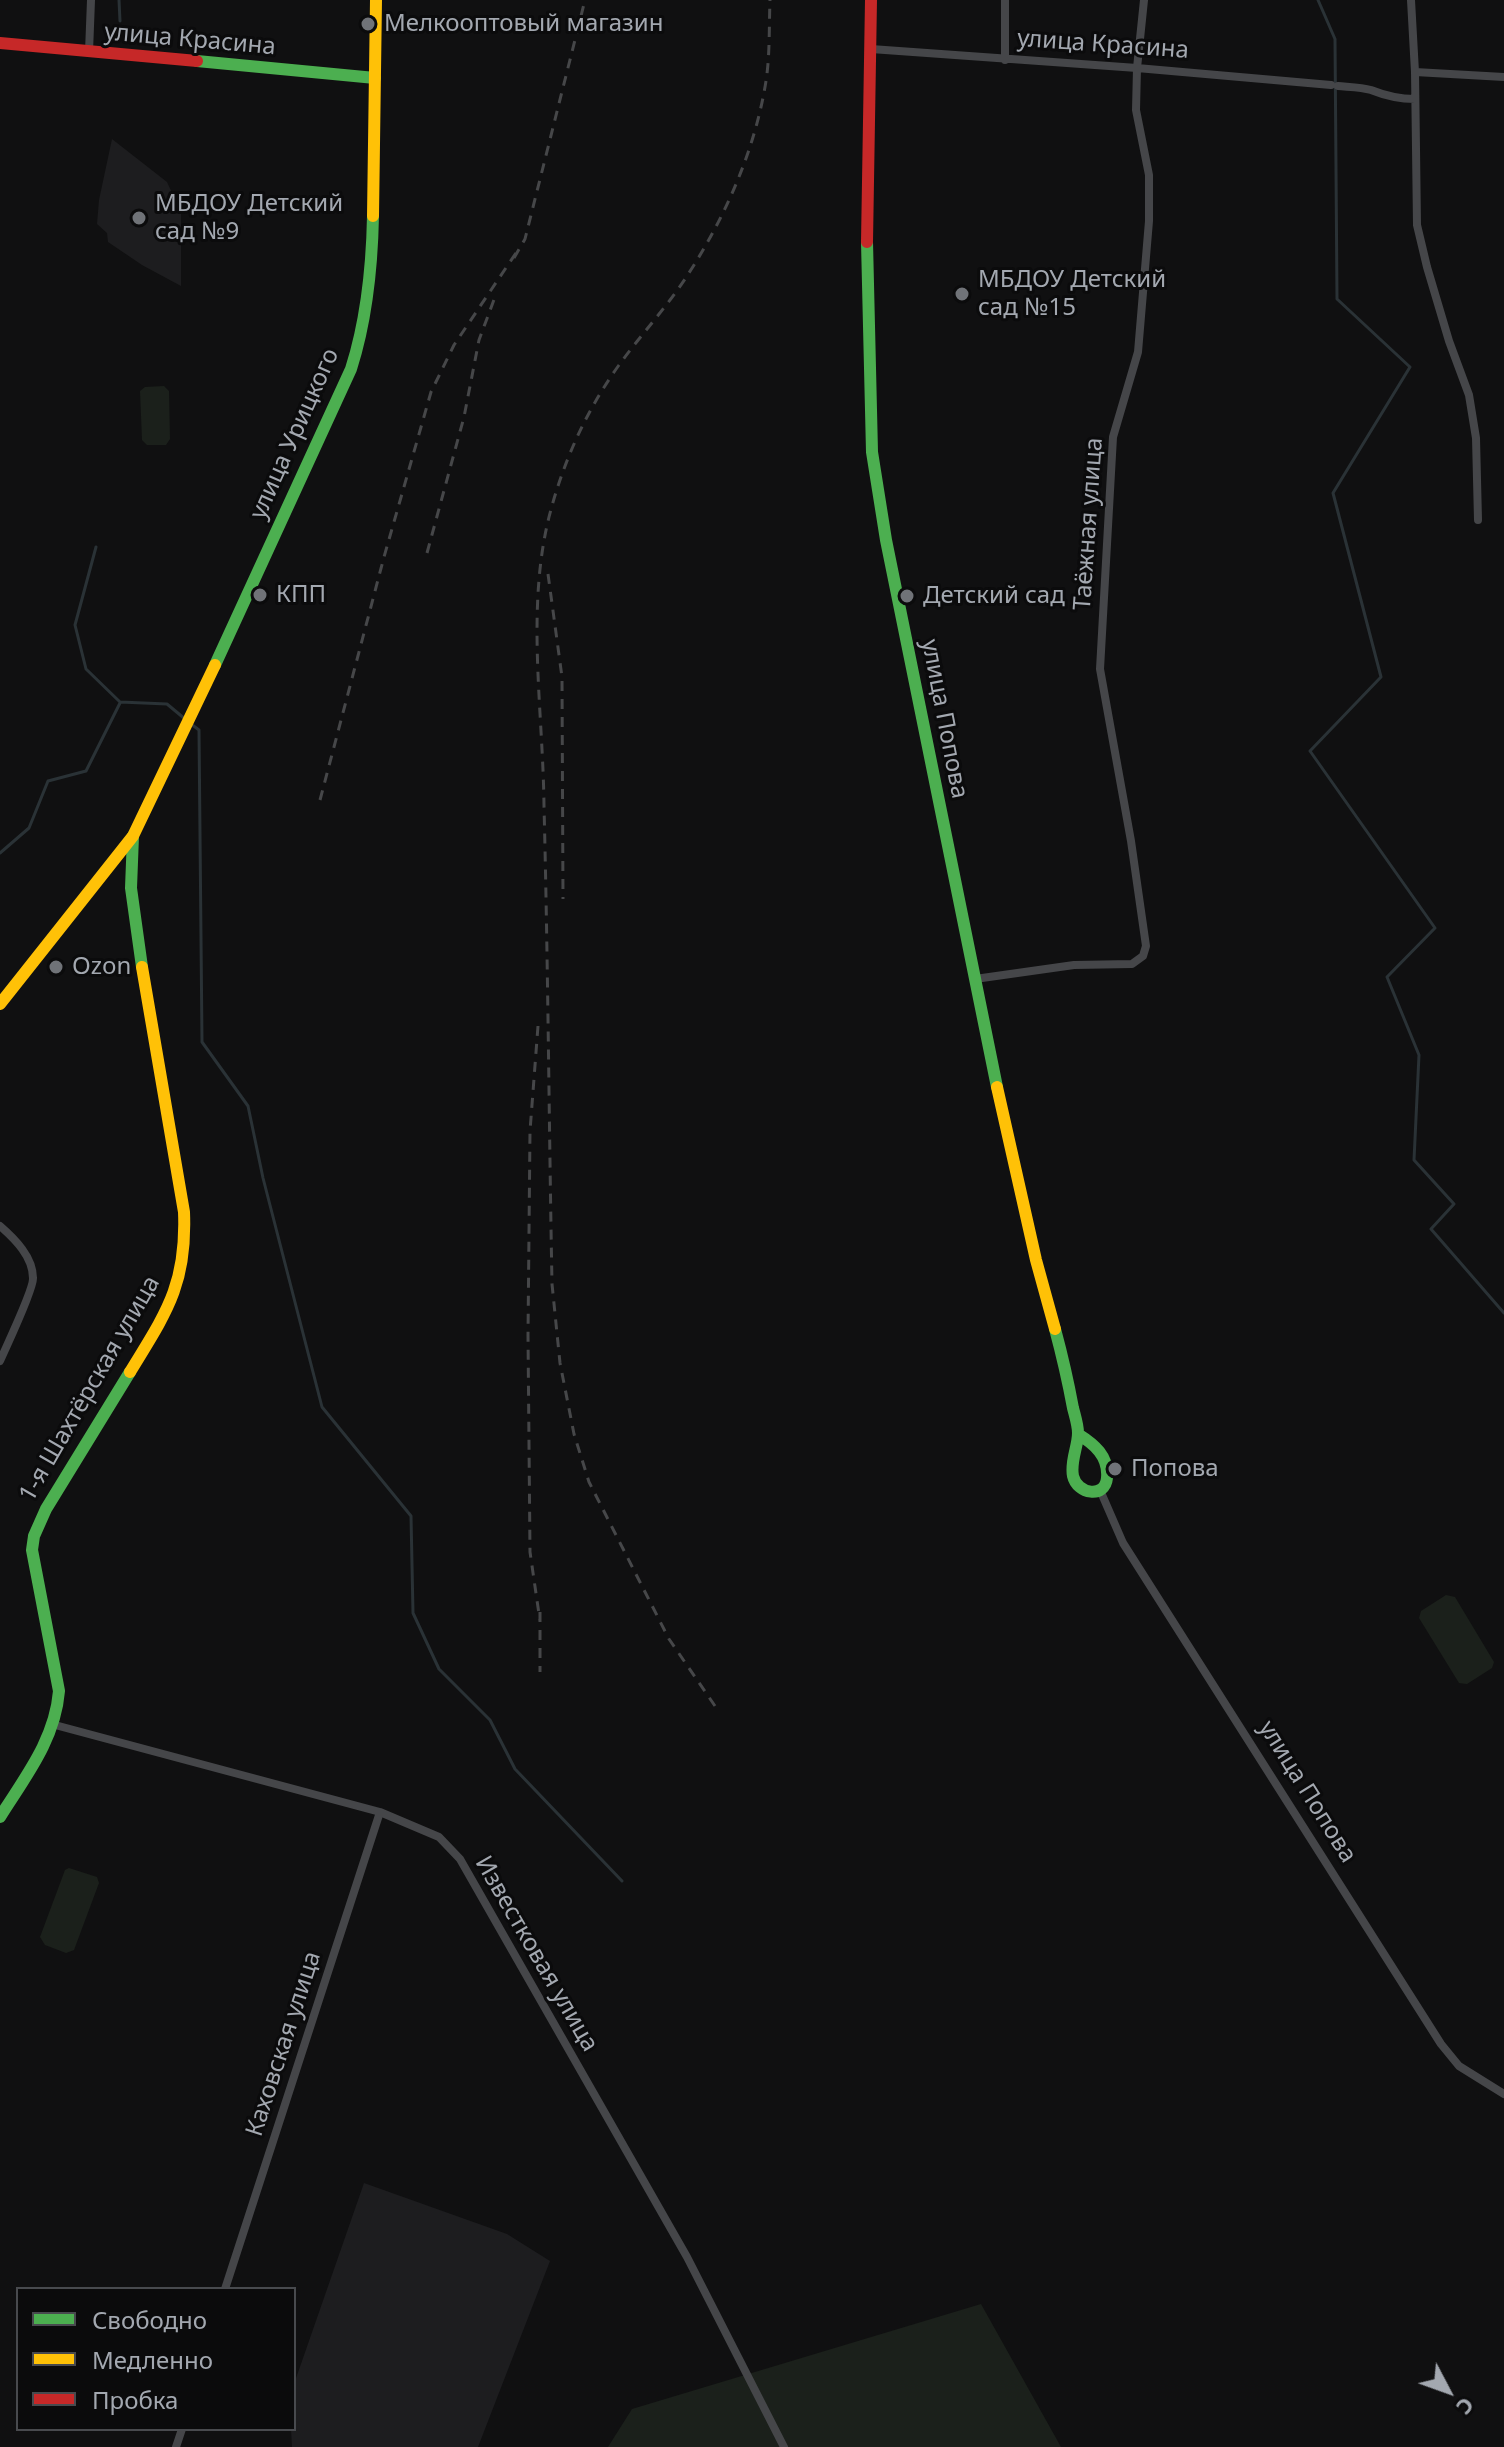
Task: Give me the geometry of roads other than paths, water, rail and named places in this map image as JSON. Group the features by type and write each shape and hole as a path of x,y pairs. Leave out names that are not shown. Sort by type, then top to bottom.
{"street":[{"path":"89,52 91,0"},
{"name":"улица Урицкого","path":"0,1004 133,836 351,369 362,335 372,260 376,0"},
{"name":"улица Попова","path":"871,0 867,276 872,452 886,540 975,979 1036,1260 1065,1365 1078,1434 1073,1456 1075,1484 1089,1493 1100,1490 1107,1480 1106,1464 1096,1445 1078,1434"},
{"path":"1005,0 1005,60"},
{"name":"Таёжная улица","path":"975,979 1074,965 1132,964 1143,956 1146,946 1100,669 1113,437 1138,352 1149,221 1149,175 1136,110 1144,0"},
{"path":"1411,0 1417,225 1449,341 1469,395 1476,438 1478,520"},
{"name":"улица Красина","path":"0,43 375,78"},
{"name":"улица Красина","path":"871,49 1335,86 1369,90 1396,99 1415,99"},
{"path":"1415,72 1504,77"},
{"name":"1-я Шахтёрская улица","path":"55,1725 59,1691 36,1580 32,1550 34,1536 46,1509 168,1309 178,1284 184,1254 184,1212 134,921 131,888 133,836"},
{"path":"0,1226 15,1239 29,1261 34,1280 0,1361"},
{"name":"улица Попова","path":"1100,1490 1123,1543 1441,2044 1459,2066 1504,2094"},
{"path":"0,1817 55,1725"},
{"name":"Известковая улица","path":"55,1725 380,1812 439,1837 460,1859 687,2257 784,2447"},
{"name":"Каховская улица","path":"226,2287 380,1812"}],"waterway":[{"path":"119,0 120,21"},
{"path":"1318,0 1335,39 1337,299 1410,367 1333,493 1381,677 1310,751 1435,928 1387,977 1419,1055 1414,1160 1454,1204 1431,1229 1504,1313"},
{"path":"96,547 75,625 86,669 120,702 167,704 185,719"},
{"path":"0,853 29,828 48,781 86,771 120,703"},
{"path":"191,724 199,730 202,1042 248,1106 263,1178 322,1407 411,1516 413,1613 439,1669 490,1720 515,1769 622,1881"}],"railway":[{"path":"514,258 525,239 585,0"},
{"path":"715,1706 669,1639 589,1482 574,1434 560,1363 552,1284 538,588 549,517 577,438 607,382 677,290 713,233 746,159 766,81 770,0"},
{"path":"320,800 431,392 454,345 518,250"},
{"path":"427,553 464,417 479,340 495,297"},
{"path":"548,574 562,677 563,899"},
{"path":"538,1026 530,1131 528,1335 530,1552 540,1621"},
{"path":"540,1612 540,1672"}],"place":[{"name":"Мелкооптовый магазин","path":"368,24"},
{"name":"МБДОУ Детский сад №9","path":"139,218"},
{"name":"МБДОУ Детский сад №15","path":"962,294"},
{"name":"КПП","path":"260,595"},
{"name":"Детский сад","path":"907,596"},
{"name":"Ozon","path":"56,967"},
{"name":"Попова","path":"1115,1469"}]}
